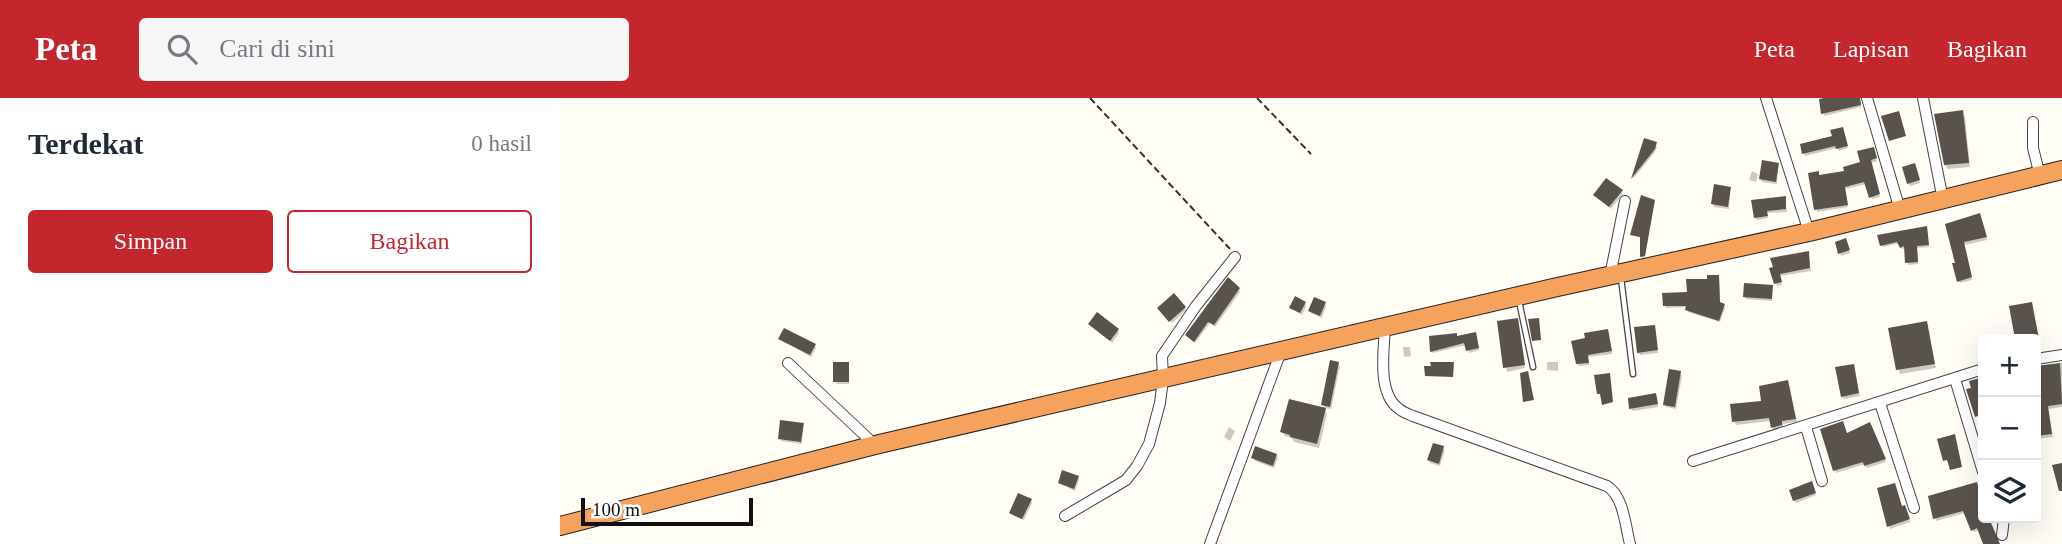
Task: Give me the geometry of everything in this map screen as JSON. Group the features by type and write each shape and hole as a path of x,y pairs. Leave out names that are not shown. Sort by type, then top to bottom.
{"highway":[{"path":"560,526 875,445 1900,211 2062,170"}],"street":[{"path":"1766,98 1809,232"},
{"path":"1867,98 1900,211"},
{"path":"1923,98 1943,200"},
{"path":"2033,122 2033,148 2040,176"},
{"path":"1615,275 1625,201"},
{"path":"1065,516 1126,480 1137,466 1149,444 1160,403 1164,379 1162,356 1196,306 1235,257"},
{"path":"1385,327 1385,385 1397,408 1614,490 1619,498 1630,544"},
{"path":"1210,544 1281,351"},
{"path":"2041,358 2062,355"},
{"path":"789,363 875,445"},
{"path":"1693,461 1978,371"},
{"path":"1955,379 1979,460"},
{"path":"1880,403 1914,508"},
{"path":"1806,427 1822,481"},
{"path":"2002,536 2003,523"}],"lane":[{"path":"1615,275 1633,374"},
{"path":"1518,297 1533,367"}],"path":[{"path":"1090,98 1235,257"},
{"path":"1257,98 1311,154"}],"building":[{"path":"1860,98 1861,105 1821,114 1819,99"},
{"path":"1963,110 1969,163 1944,165 1934,114"},
{"path":"1899,111 1906,136 1889,141 1881,116"},
{"path":"1843,127 1848,146 1836,149 1835,146 1802,154 1800,144 1832,136 1830,130"},
{"path":"1644,138 1657,142 1655,149 1631,179"},
{"path":"1874,147 1877,158 1871,160 1880,194 1869,198 1864,182 1845,187 1848,205 1814,210 1808,173 1819,171 1819,175 1844,171 1843,167 1860,162 1857,151"},
{"path":"1762,160 1779,163 1776,182 1759,179"},
{"path":"1915,163 1920,180 1907,184 1902,167"},
{"path":"1606,178 1623,190 1609,207 1593,195"},
{"path":"1714,184 1731,187 1728,207 1711,204"},
{"path":"1641,195 1655,200 1645,256 1640,257 1640,237 1630,235"},
{"path":"1786,196 1786,209 1767,211 1768,216 1754,218 1751,200"},
{"path":"1980,213 1987,237 1964,242 1972,277 1957,282 1945,224"},
{"path":"1927,226 1929,245 1917,246 1918,262 1905,263 1904,246 1900,248 1897,242 1880,246 1877,235"},
{"path":"1846,238 1850,250 1838,254 1835,242"},
{"path":"1809,251 1810,268 1780,274 1782,282 1774,284 1769,268 1773,267 1770,258"},
{"path":"1707,275 1719,275 1720,302 1725,304 1719,321 1685,310 1686,306 1663,306 1662,293 1687,292 1686,279 1707,279"},
{"path":"1228,277 1240,288 1214,325 1208,322 1194,342 1185,335"},
{"path":"1744,283 1773,285 1772,299 1743,297"},
{"path":"1174,293 1186,307 1169,322 1157,308"},
{"path":"1295,296 1306,302 1300,313 1289,308"},
{"path":"1314,297 1326,302 1320,316 1308,311"},
{"path":"2032,302 2038,334 2014,334 2009,306"},
{"path":"1097,312 1119,329 1110,341 1088,324"},
{"path":"1518,318 1525,365 1503,368 1497,321"},
{"path":"1539,318 1541,340 1532,341 1528,319"},
{"path":"1927,321 1935,364 1896,370 1888,328"},
{"path":"1655,325 1658,350 1637,353 1634,327"},
{"path":"784,328 816,344 810,355 778,339"},
{"path":"1608,329 1612,351 1588,355 1589,363 1576,364 1571,341 1585,338 1584,333"},
{"path":"1476,332 1479,348 1466,351 1464,343 1430,352 1429,336 1457,333 1457,336"},
{"path":"1330,360 1339,362 1330,407 1321,405"},
{"path":"833,362 849,362 849,382 833,382"},
{"path":"1430,362 1454,362 1453,377 1425,376 1424,366 1431,366"},
{"path":"2060,363 2062,404 2048,406 2052,434 2041,435 2041,397 2041,365"},
{"path":"1854,364 1859,393 1841,397 1835,367"},
{"path":"1669,369 1681,371 1675,407 1663,405"},
{"path":"1528,371 1534,400 1523,402 1520,373"},
{"path":"1610,373 1613,402 1602,405 1594,375"},
{"path":"1978,378 1978,416 1975,417 1966,389 1971,388 1969,381"},
{"path":"1788,380 1796,419 1782,421 1782,425 1771,428 1769,418 1732,422 1730,404 1761,401 1759,386"},
{"path":"1656,393 1658,404 1629,409 1628,398"},
{"path":"1289,399 1326,408 1317,444 1280,432"},
{"path":"780,420 804,423 801,442 778,439"},
{"path":"1843,421 1847,433 1870,422 1886,459 1864,466 1863,462 1833,471 1820,429"},
{"path":"1955,434 1962,467 1950,470 1947,460 1943,461 1937,439"},
{"path":"1433,443 1444,446 1439,464 1427,460"},
{"path":"1255,446 1277,454 1273,466 1251,458"},
{"path":"2062,463 2062,491 2059,491 2052,465"},
{"path":"1062,470 1079,476 1074,489 1058,483"},
{"path":"1812,481 1816,493 1793,501 1789,490"},
{"path":"1977,482 1978,523 1991,523 2000,544 1983,544 1977,528 1971,531 1963,511 1933,519 1928,496"},
{"path":"1895,483 1902,506 1905,505 1910,519 1887,527 1877,488"},
{"path":"1018,493 1032,499 1022,519 1009,513"}]}
